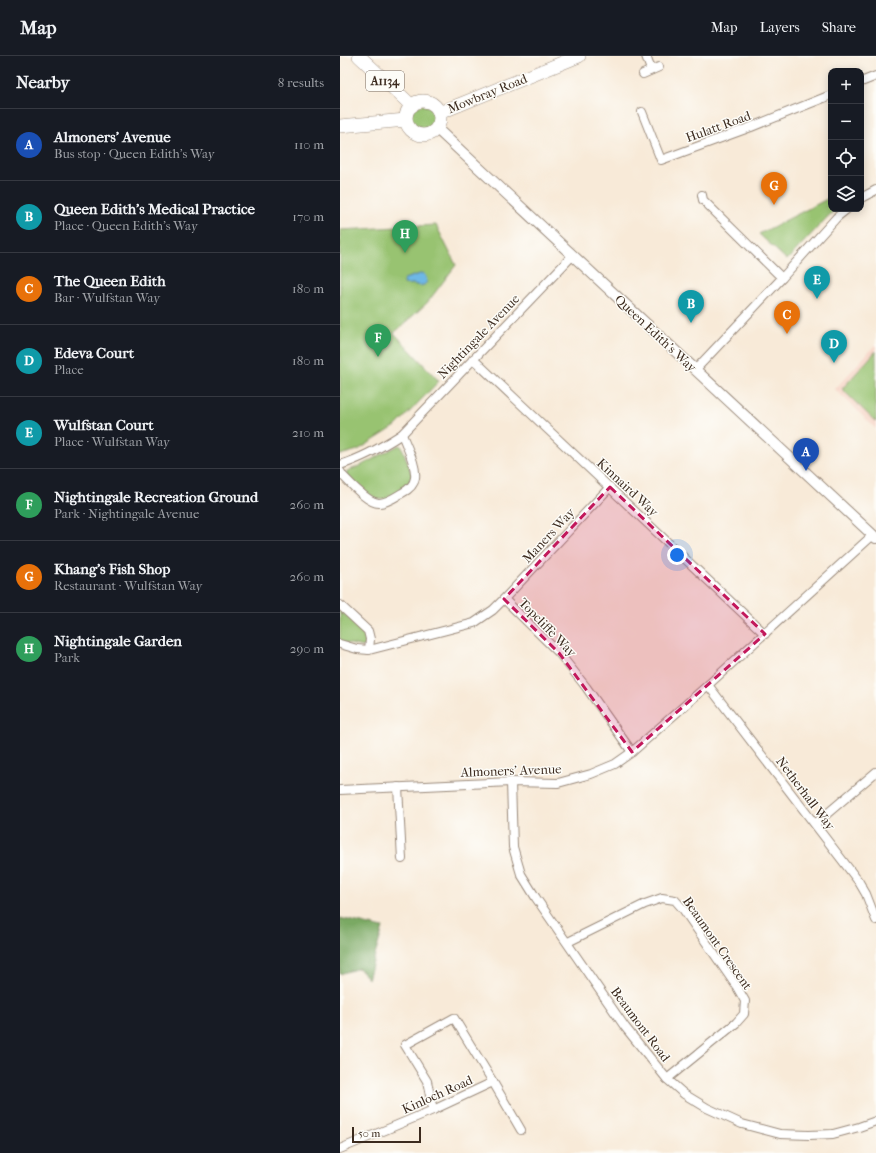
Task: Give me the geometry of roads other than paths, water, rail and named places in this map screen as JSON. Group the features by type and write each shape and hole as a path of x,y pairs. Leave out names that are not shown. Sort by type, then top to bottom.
{"main road":[{"name":"A1134","path":"359,56 412,106"},
{"name":"Mowbray Road","path":"439,112 579,56"},
{"name":"A1134","path":"406,120 406,115 412,106 419,102 426,101 432,104 439,112"},
{"path":"340,126 406,120 410,128 416,133 429,133 436,128 440,121 439,112"}],"street":[{"path":"646,56 651,71"},
{"path":"864,81 876,76"},
{"name":"Hulatt Road","path":"642,112 661,160 751,127 828,96"},
{"name":"Queen Edith's Way","path":"436,128 696,369 874,537"},
{"path":"864,196 876,190"},
{"path":"702,195 703,200 782,278"},
{"path":"696,369 843,212"},
{"name":"Nightingale Avenue","path":"340,465 363,457 402,434 573,255"},
{"name":"Kinnaird Way","path":"473,359 766,634"},
{"path":"340,472 369,500 379,503 388,501 404,492 412,486 415,479 415,470 402,434"},
{"name":"Maners Way","path":"504,599 610,487"},
{"name":"Almoners' Avenue","path":"340,790 511,782 558,783 591,774 615,764 632,752 708,686 874,537"},
{"name":"Topcliffe Way","path":"340,644 357,649 369,650 474,623 493,610 504,599 558,653 586,687 632,752"},
{"path":"340,605 368,631 370,639 369,650"},
{"name":"Netherhall Way","path":"708,686 859,882 866,894 876,920"},
{"path":"815,824 876,772"},
{"name":"Beaumont Road","path":"511,782 513,847 521,874 536,898 626,1027 667,1078 684,1094 707,1108 742,1124 780,1134 833,1134 876,1121"},
{"path":"398,787 402,859"},
{"name":"Beaumont Crescent","path":"568,942 645,904 662,898 675,900 683,909 745,1001 744,1014 736,1023 667,1078"},
{"path":"433,1110 427,1081 405,1045 454,1018 493,1082"},
{"name":"Kinloch Road","path":"340,1149 433,1110 493,1082 521,1130"}],"water":[{"path":"423,273 427,282 424,285 404,284 404,279"}],"place":[{"name":"Khang's Fish Shop","path":"774,205"},
{"name":"Nightingale Garden","path":"405,253"},
{"name":"Wulfstan Court","path":"817,299"},
{"name":"Queen Edith's Medical Practice","path":"691,323"},
{"name":"The Queen Edith","path":"787,334"},
{"name":"Nightingale Recreation Ground","path":"378,357"},
{"name":"Edeva Court","path":"834,363"},
{"name":"Almoners' Avenue","path":"806,471"}]}
